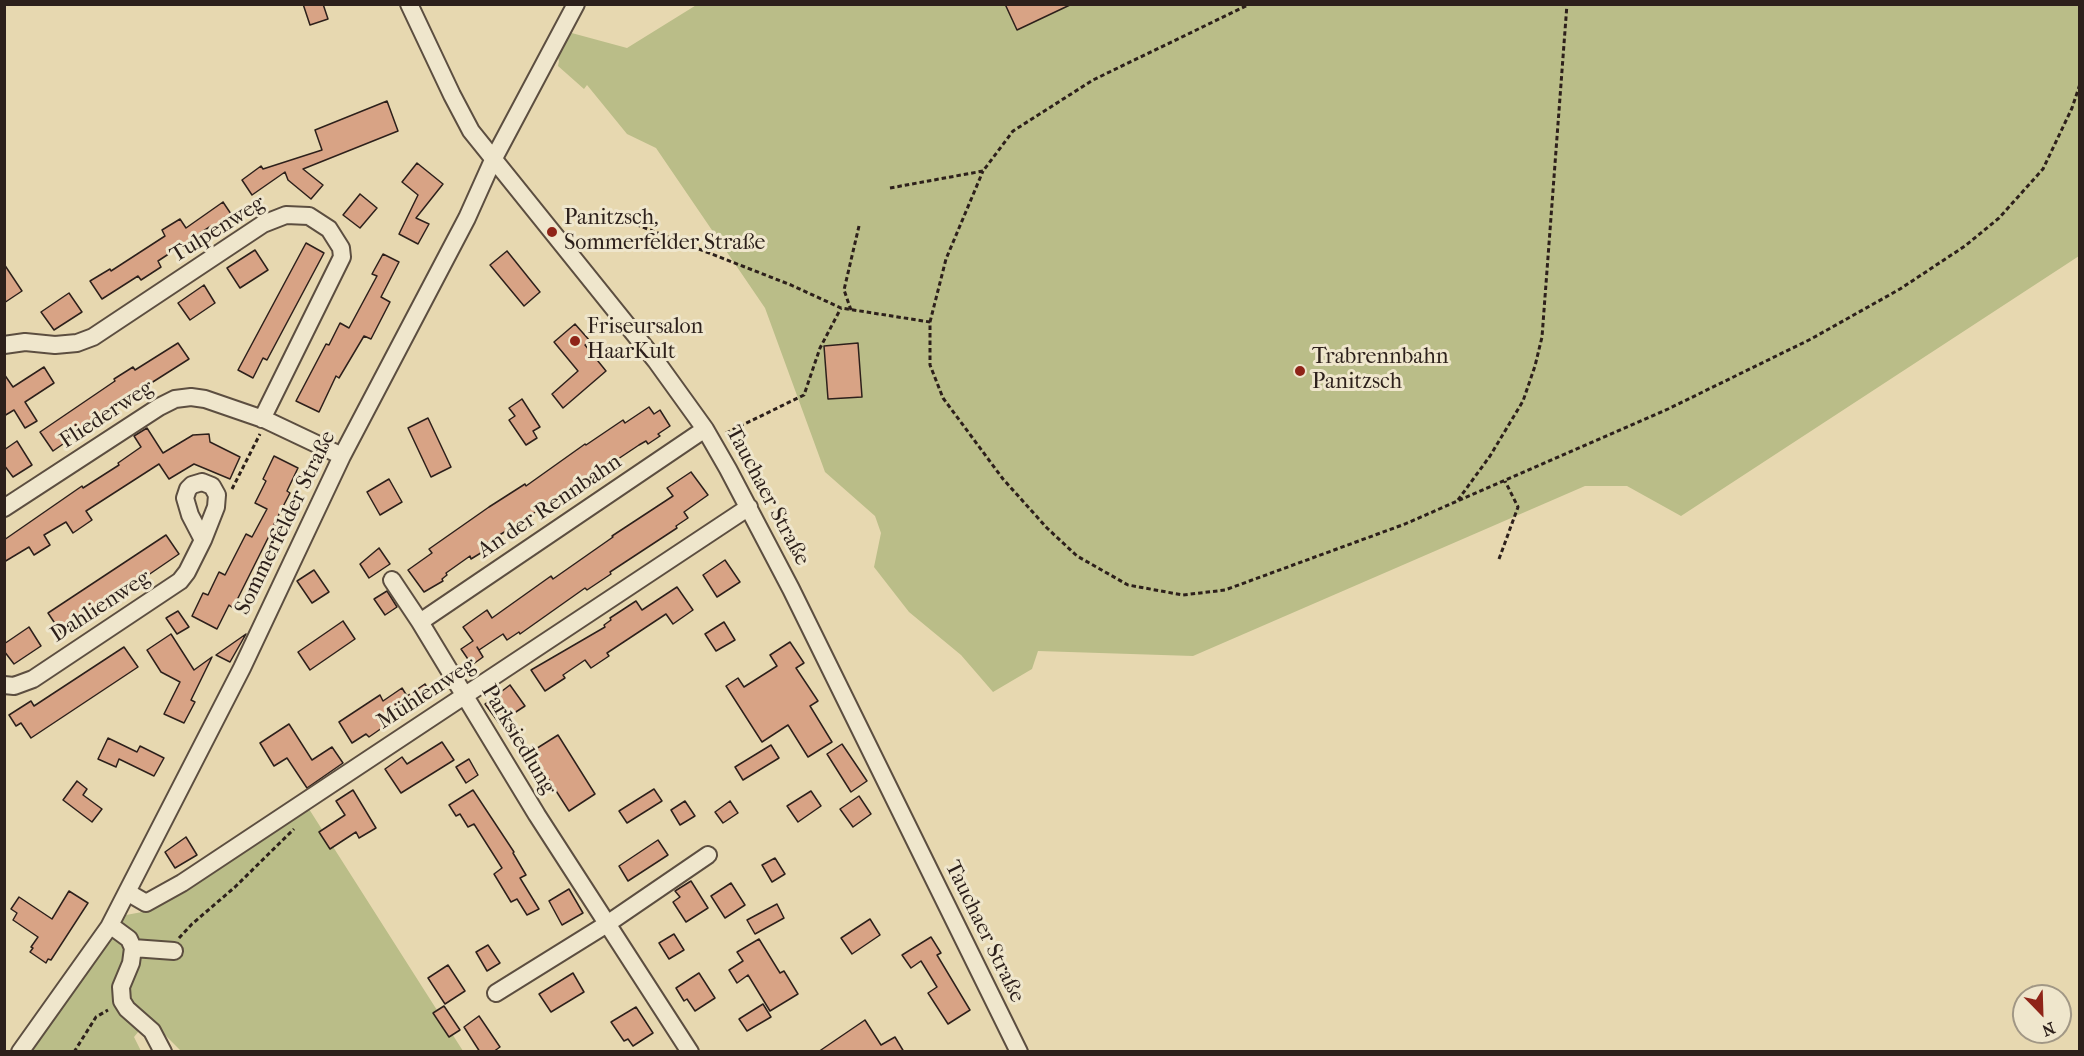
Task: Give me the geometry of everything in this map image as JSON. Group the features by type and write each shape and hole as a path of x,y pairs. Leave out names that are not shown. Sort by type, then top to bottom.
{"street":[{"name":"Tauchaer Straße","path":"409,4 471,131 656,361 709,436 749,507 801,609 1019,1052"},
{"name":"Sommerfelder Straße","path":"20,1052 110,925 242,668 342,456 467,218 493,160 576,4"},
{"name":"Tulpenweg","path":"4,345 25,342 55,345 77,343 93,337 263,224 286,215 309,216 329,229 341,248 342,257 264,420"},
{"name":"Fliederweg","path":"4,508 159,407 175,399 190,397 205,399 264,420 342,456"},
{"name":"An der Rennbahn","path":"420,622 709,436"},
{"path":"203,540 188,509 186,493 192,485 202,482 212,486 218,495"},
{"name":"Dahlienweg","path":"4,685 14,686 33,678 180,581 188,572 203,540 216,507 218,495"},
{"name":"Mühlenweg","path":"127,892 146,903 182,883 749,507"},
{"name":"Parksiedlung","path":"392,580 537,814 690,1052"},
{"path":"496,993 607,924 708,855"},
{"path":"110,925 129,939 134,948 131,963 121,987 122,1001 127,1009 152,1031 163,1052"},
{"path":"134,948 171,951"}],"path":[{"path":"1250,4 1093,80 1013,131 983,171 946,259 930,322 930,365 943,398 1003,479 1047,528 1077,556 1128,585 1183,595 1225,590 1405,524 1668,409 1811,339 1900,289 1965,246 1999,218 2043,169 2072,108 2079,84"},
{"path":"1456,502 1490,456 1523,401 1542,337 1567,4"},
{"path":"890,188 983,171"},
{"path":"622,219 791,285 841,308 930,322"},
{"path":"851,310 844,290 859,226"},
{"path":"709,436 724,434 804,395 820,348 841,308"},
{"path":"218,495 227,495 235,485 264,420"},
{"path":"1499,559 1518,507 1505,481"},
{"path":"171,951 192,924 235,887 293,831 304,801"},
{"path":"74,1052 96,1017 122,1001"}],"green space":[{"name":"Trabrennbahn Panitzsch","path":"698,4 2079,5 2079,256 1681,516 1627,486 1585,486 1193,656 1038,651 1032,669 993,692 961,655 909,612 874,567 881,533 875,516 825,472 765,308 656,148 627,134 587,85 584,89 558,66 557,55 568,32 627,48"},
{"path":"309,809 463,1051 181,1051 149,1019 134,1037 141,1051 32,1052 109,936 126,915 153,910"}],"building":[{"path":"303,4 323,4 328,19 310,25"},
{"path":"1005,4 1072,4 1017,30"},
{"path":"387,101 398,131 303,169 323,185 311,199 288,180 285,172 252,195 242,180 261,166 263,169 322,150 315,130"},
{"path":"417,163 443,184 416,218 429,224 418,244 399,234 418,195 402,182"},
{"path":"360,194 377,208 360,228 343,215"},
{"path":"223,202 233,217 214,231 211,226 158,261 161,267 141,280 138,276 102,299 90,281 110,269 111,271 165,236 162,230 180,219 186,228"},
{"path":"306,243 324,253 267,360 263,358 253,378 238,370"},
{"path":"255,250 268,270 240,288 227,268"},
{"path":"507,251 540,292 524,306 490,265"},
{"path":"383,254 399,262 381,297 390,302 371,339 364,336 339,378 336,376 319,412 296,401 326,344 329,345 340,323 349,328 377,276 372,274"},
{"path":"4,264 22,291 4,303"},
{"path":"204,285 215,303 190,320 178,303"},
{"path":"69,293 82,312 54,330 41,312"},
{"path":"575,324 590,341 585,345 606,371 563,408 552,394 578,371 554,342"},
{"path":"178,343 189,359 85,425 86,428 53,451 40,432 115,381 114,379 133,367 135,370"},
{"path":"858,343 862,397 828,399 824,346"},
{"path":"44,367 54,383 25,402 37,421 25,428 14,410 4,416 4,374 13,387"},
{"path":"522,399 540,427 533,431 537,438 526,445 509,420 515,416 509,408"},
{"path":"649,407 654,414 660,410 670,426 658,434 660,436 648,444 646,441 639,445 604,471 602,467 578,484 580,487 541,508 517,525 519,528 508,535 506,531 493,539 481,547 484,551 471,559 470,556 446,573 443,581 424,592 408,570 432,553 429,549 489,507 525,484 526,486 585,444 623,420 625,423"},
{"path":"428,418 451,467 431,477 408,428"},
{"path":"147,428 163,453 193,435 209,434 210,442 240,457 230,479 194,464 169,479 159,464 86,511 92,520 73,533 66,522 44,535 50,545 34,555 29,547 4,562 4,540 82,486 83,488 119,465 118,463 141,447 134,436"},
{"path":"17,441 32,465 13,477 4,465 4,450"},
{"path":"274,456 298,468 287,491 290,493 274,524 280,527 274,539 269,536 233,608 229,605 217,629 192,616 203,593 208,595 219,572 225,575 246,534 252,537 267,509 255,503 266,481 263,479"},
{"path":"691,472 708,495 684,512 688,518 676,526 677,528 520,634 519,632 507,640 503,634 479,650 477,647 483,657 472,665 461,649 473,641 463,627 487,610 492,618 551,576 553,579 612,536 673,496 667,488"},
{"path":"389,479 402,502 380,515 367,492"},
{"path":"166,535 179,554 62,634 48,613"},
{"path":"379,548 390,564 369,578 360,564"},
{"path":"725,560 740,582 717,597 703,575"},
{"path":"314,570 329,592 312,603 297,581"},
{"path":"677,587 693,610 673,624 666,614 607,653 609,656 591,668 585,660 563,675 565,678 545,691 531,670 605,627 604,625 611,620 610,618 636,601 642,610"},
{"path":"387,591 397,607 385,615 374,599"},
{"path":"178,611 189,627 177,634 166,618"},
{"path":"343,621 355,639 310,670 298,652"},
{"path":"724,622 735,640 716,651 705,634"},
{"path":"29,627 41,646 14,664 4,651 4,644"},
{"path":"171,634 194,670 212,657 191,700 195,702 184,723 164,714 180,682 161,672 147,650"},
{"path":"246,634 230,662 216,655"},
{"path":"790,642 804,663 796,668 818,701 810,706 832,742 808,757 788,725 762,742 726,686 738,678 744,687 777,666 770,655"},
{"path":"124,647 138,667 31,738 21,723 16,726 9,715 31,701 34,706"},
{"path":"425,684 432,696 394,724 392,721 369,737 366,734 352,743 339,722 380,695 383,701 402,688 407,696"},
{"path":"510,685 525,706 499,723 485,704"},
{"path":"289,724 312,760 332,747 343,763 307,788 287,758 274,766 260,743"},
{"path":"558,735 595,794 569,811 531,752"},
{"path":"108,738 137,752 140,746 164,758 154,776 119,759 116,767 98,759"},
{"path":"442,742 454,760 401,793 385,769 402,757 407,764"},
{"path":"842,744 867,781 851,792 827,754"},
{"path":"771,745 779,758 743,780 735,767"},
{"path":"469,759 478,775 466,783 456,767"},
{"path":"77,781 87,789 83,795 102,809 92,822 63,800"},
{"path":"654,789 662,801 627,823 619,811"},
{"path":"353,790 376,828 359,838 356,832 330,849 319,832 345,815 336,801"},
{"path":"473,790 514,852 526,875 520,878 539,909 527,915 517,899 511,902 494,874 502,868 474,824 468,827 460,814 456,816 449,805"},
{"path":"811,791 821,806 798,822 787,806"},
{"path":"859,796 871,814 853,827 840,809"},
{"path":"685,801 695,816 680,825 671,810"},
{"path":"730,801 738,813 723,823 715,812"},
{"path":"186,837 197,855 175,868 165,852"},
{"path":"658,840 668,855 628,881 619,866"},
{"path":"775,858 785,874 772,882 762,865"},
{"path":"691,881 708,908 686,922 673,902 680,897 675,891"},
{"path":"731,883 745,905 725,918 711,896"},
{"path":"569,889 583,913 562,925 549,901"},
{"path":"69,891 88,903 51,960 48,959 46,963 30,952 38,937 13,920 17,913 11,909 19,897 52,919"},
{"path":"777,904 784,918 755,934 747,920"},
{"path":"870,919 880,935 852,954 841,938"},
{"path":"674,934 684,950 669,959 659,943"},
{"path":"931,937 941,953 937,955 970,1010 948,1024 928,993 937,987 921,961 911,968 902,955"},
{"path":"759,939 780,973 784,971 798,994 770,1011 748,975 737,983 729,970 743,961 737,952"},
{"path":"488,945 500,963 487,971 476,952"},
{"path":"448,965 465,991 445,1004 428,978"},
{"path":"573,973 584,992 551,1012 539,994"},
{"path":"699,973 715,998 695,1011 687,999 684,1001 676,988"},
{"path":"763,1004 771,1017 747,1031 739,1019"},
{"path":"444,1006 460,1030 449,1037 433,1013"},
{"path":"636,1007 653,1033 633,1046 628,1039 624,1041 611,1022"},
{"path":"479,1016 500,1047 493,1052 480,1052 464,1027"},
{"path":"865,1020 881,1045 895,1037 904,1052 818,1052"}],"place":[{"name":"Panitzsch, Sommerfelder Straße","path":"552,232"},
{"name":"Friseursalon HaarKult","path":"575,341"},
{"name":"Trabrennbahn Panitzsch","path":"1300,371"}]}
